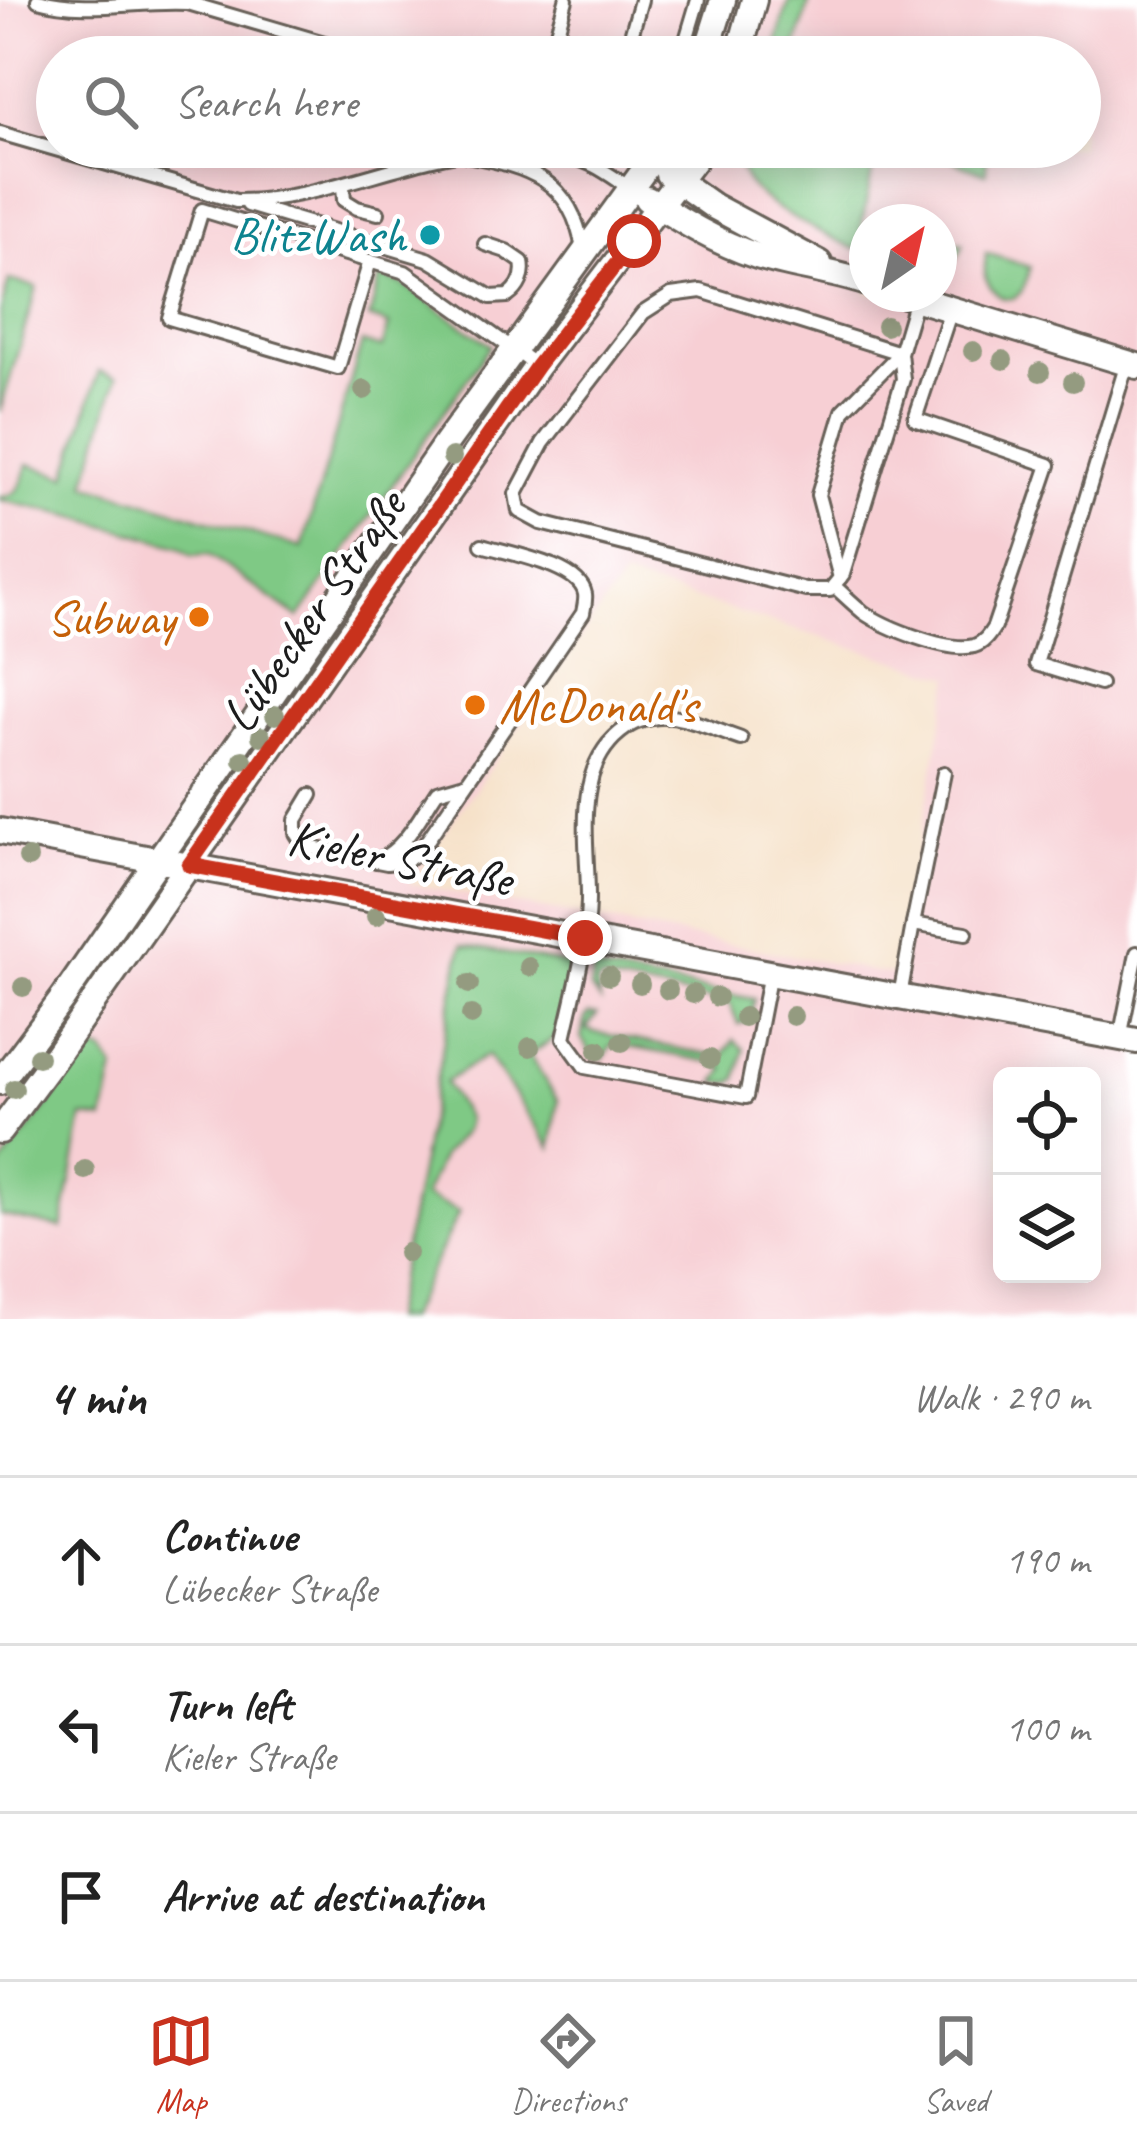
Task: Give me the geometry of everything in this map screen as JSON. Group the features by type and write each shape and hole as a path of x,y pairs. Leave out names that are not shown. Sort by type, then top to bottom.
{"street":[{"path":"712,36 723,0"},
{"path":"744,36 754,0"},
{"name":"Lübecker Straße","path":"0,1082 446,443 648,168"},
{"path":"668,168 713,206 831,271"},
{"name":"Lübecker Straße","path":"0,1130 537,366 687,168"},
{"path":"633,190 731,247 849,277"},
{"path":"957,312 1132,364"},
{"name":"Kieler Straße","path":"0,831 1129,1039"}],"lane":[{"path":"38,0 74,7 188,3 300,36"},
{"path":"556,36 566,0"},
{"path":"687,36 698,0"},
{"path":"626,36 636,5"},
{"path":"562,15 580,20"},
{"path":"0,133 36,144"},
{"path":"120,168 428,259 491,297 508,296 524,272 522,262 485,244"},
{"path":"236,202 262,202 344,186 409,168"},
{"path":"517,168 556,188 568,203 580,228 584,256"},
{"path":"597,168 633,190"},
{"path":"344,186 344,200 378,213"},
{"path":"370,261 338,368 169,318 202,210 370,261 405,272 537,366"},
{"path":"900,353 700,292 670,295 643,314 543,443 516,494 519,512 542,523 806,590 830,590 843,574 903,379 900,353 906,312"},
{"path":"900,353 843,411 818,495 837,582 866,614 892,629 940,643 977,646 994,626 1049,465 915,419 950,312"},
{"path":"1100,683 1036,664 1132,364"},
{"path":"311,795 296,820 296,833 312,848 387,863 418,854 583,614 585,593 578,578 482,545"},
{"path":"741,739 670,717 634,722 612,737 596,760 589,780 585,938 564,1038 585,1067 746,1097 770,972"},
{"path":"900,996 944,772"},
{"path":"913,924 966,933"},
{"path":"1129,1039 1137,953"}],"shaded area":[{"path":"0,0 1137,0 1137,1319 0,1319","holes":["623,577 951,677 894,975 409,884"]}],"green space":[{"path":"789,0 810,0 799,36 778,36"},
{"path":"741,168 873,168 866,204 849,204 849,246 784,213 749,184"},
{"path":"986,253 1030,267 1025,285 1014,298 1002,297 986,279"},
{"path":"380,277 403,284 491,345 299,618 208,554 192,555 180,546 0,500 20,486 28,464 67,476 99,371 117,377 86,484 302,548 362,342 382,348 389,325 369,318"},
{"path":"9,280 37,287 0,412 0,313"},
{"path":"462,945 573,966 558,1036 529,1055 558,1101 551,1148 487,1055 445,1082 467,1119 464,1131 442,1156 424,1196 459,1212 407,1319 391,1319"},
{"path":"594,970 754,999 750,1021 738,1024 729,1003 602,980 597,984 600,1000 590,988"},
{"path":"589,1014 597,1015 586,1029 593,1032 721,1057 734,1040 744,1049 737,1079 716,1082 725,1069 717,1063 613,1044 602,1060 594,1058 581,1038"},
{"path":"94,1049 104,1052 115,1069 104,1120 83,1117 62,1228 0,1215 0,1167"}],"place":[{"name":"BlitzWash","path":"430,235"},
{"name":"Subway","path":"199,617"},
{"name":"McDonald's","path":"475,705"}],"route":[{"path":"585,938 189,865 537,366 634,241"}]}
